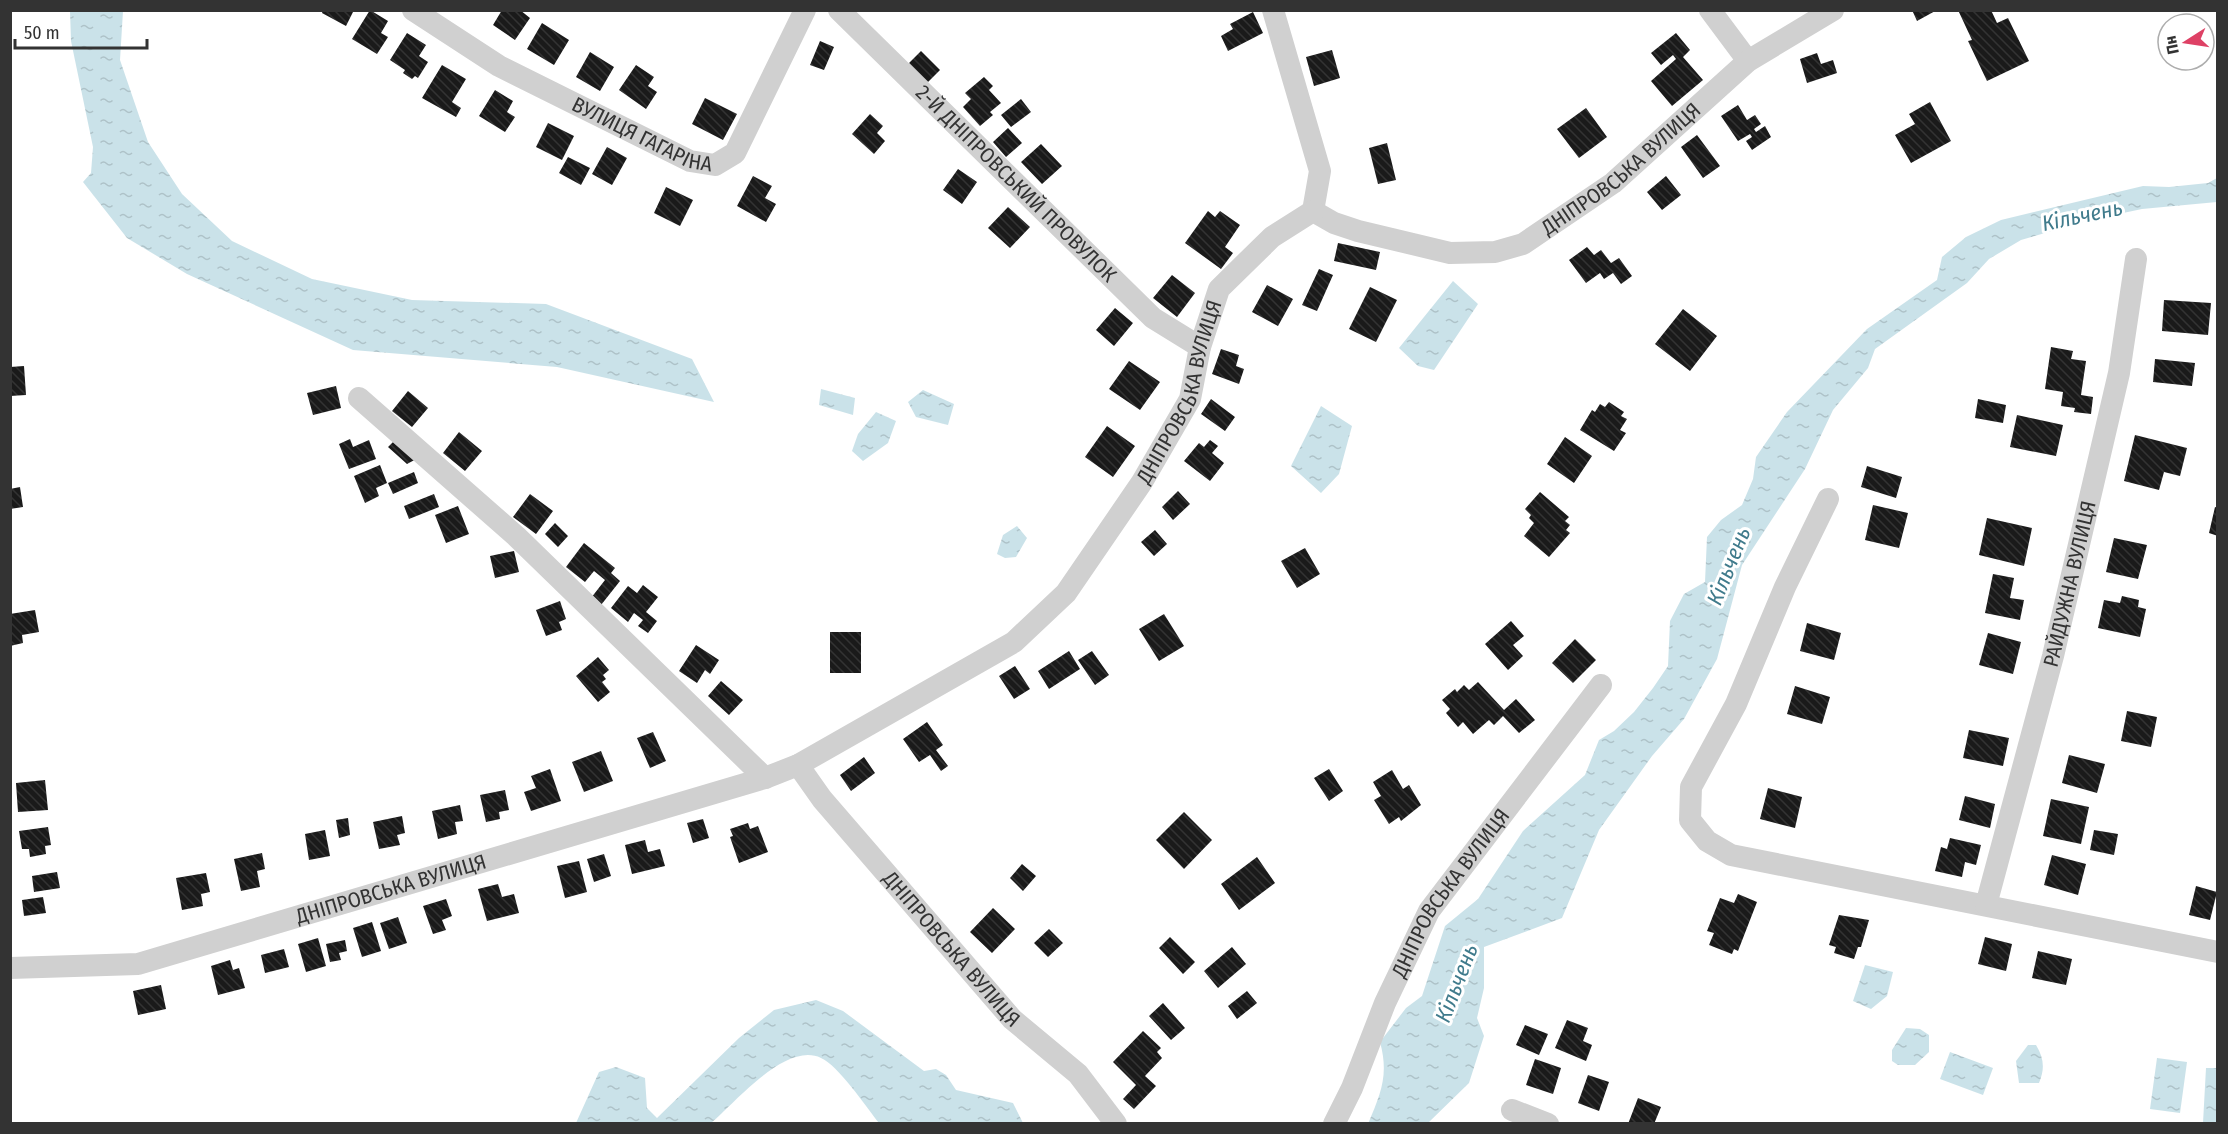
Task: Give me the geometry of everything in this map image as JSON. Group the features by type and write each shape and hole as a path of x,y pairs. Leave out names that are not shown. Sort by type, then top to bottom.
{"street":[{"name":"ВУЛИЦЯ ГАГАРІНА","path":"413,10 499,66 690,161 715,165 735,153 805,10"},
{"name":"2-Й ДНІПРОВСЬКИЙ ПРОВУЛОК","path":"839,10 1153,318 1200,347"},
{"path":"1273,10 1320,171 1313,211"},
{"path":"1710,10 1748,62"},
{"name":"ДНІПРОВСЬКА ВУЛИЦЯ","path":"10,968 138,964 765,778 798,765 1014,642 1066,593 1142,482 1190,399 1200,347 1219,289 1272,237 1313,211 1334,223 1358,231 1450,253 1495,252 1523,244 1613,183 1748,62 1833,10"},
{"name":"РАЙДУЖНА ВУЛИЦЯ","path":"1986,905 2056,645 2119,373 2136,259"},
{"path":"359,398 516,536 765,778"},
{"path":"1828,500 1785,587 1736,704 1691,787 1690,820 1707,842 1731,855 2217,952"},
{"name":"ДНІПРОВСЬКА ВУЛИЦЯ","path":"1334,1124 1352,1088 1385,1003 1429,911 1601,685"},
{"name":"ДНІПРОВСЬКА ВУЛИЦЯ","path":"798,765 822,799 1012,1020 1078,1074 1116,1124"},
{"path":"1512,1110 1548,1124"}],"water":[{"path":"70,11 123,11 120,60 148,142 182,194 232,241 312,279 412,300 546,304 692,359 714,402 557,367 353,350 187,274 127,238 83,182 91,173 93,147 71,41"},
{"name":"Кільчень","path":"2217,178 2217,202 2142,209 2090,220 2021,240 1989,259 1967,283 1875,349 1868,368 1833,410 1805,469 1742,565 1717,659 1684,719 1652,756 1599,830 1562,918 1484,947 1484,988 1477,1018 1484,1036 1469,1083 1428,1123 1368,1124 1377,1103 1384,1074 1380,1042 1406,1008 1422,996 1445,926 1478,899 1523,831 1585,775 1599,740 1614,731 1634,712 1668,666 1670,621 1684,594 1705,582 1707,537 1721,520 1742,505 1753,479 1756,457 1787,412 1867,329 1937,280 1942,257 1966,237 2001,220 2143,186 2169,187 2208,183"},
{"path":"1453,281 1478,304 1434,370 1418,366 1399,348"},
{"path":"821,389 855,398 853,415 819,405"},
{"path":"923,390 954,404 948,425 916,417 908,402"},
{"path":"1321,406 1352,426 1339,474 1321,493 1291,466"},
{"path":"876,412 896,421 888,443 863,461 852,451 858,434"},
{"path":"1017,526 1027,538 1016,557 1005,558 997,554 1003,535"},
{"path":"1865,965 1893,972 1887,996 1871,1009 1853,1001"},
{"path":"816,1000 843,1011 924,1071 936,1069 946,1075 956,1090 1013,1103 1023,1123 879,1123 836,1069 821,1058 807,1055 792,1058 777,1066 747,1089 711,1123 576,1123 599,1072 616,1067 645,1078 647,1108 657,1118 739,1038 774,1010"},
{"path":"1906,1028 1920,1029 1929,1035 1929,1052 1915,1065 1898,1065 1892,1061 1892,1050"},
{"path":"2028,1045 2036,1045 2041,1054 2043,1068 2039,1083 2019,1083 2016,1061"},
{"path":"1950,1052 1993,1068 1983,1095 1940,1079"},
{"path":"2157,1058 2187,1062 2180,1113 2150,1109"},
{"path":"2206,1068 2217,1068 2217,1123 2203,1123"}],"building":[{"path":"323,10 354,10 346,26 322,13"},
{"path":"370,10 388,21 381,33 388,37 377,54 352,39"},
{"path":"502,10 520,10 530,18 515,40 493,25"},
{"path":"1912,10 1937,10 1917,21"},
{"path":"1958,10 1991,10 1997,23 2008,18 2029,61 1987,81 1968,41 1972,40"},
{"path":"1253,12 1263,33 1228,51 1221,36 1233,29 1230,24"},
{"path":"542,23 569,40 554,65 527,49"},
{"path":"407,33 426,45 419,56 428,62 418,78 415,76 412,79 403,73 405,70 390,60"},
{"path":"1676,33 1690,50 1683,57 1703,80 1672,106 1651,81 1676,59 1673,55 1661,65 1651,53"},
{"path":"820,41 834,47 824,70 810,65"},
{"path":"1332,50 1340,78 1314,86 1306,57"},
{"path":"921,51 940,70 928,82 909,63"},
{"path":"590,52 614,67 600,91 576,77"},
{"path":"1817,53 1821,64 1833,60 1837,73 1807,83 1800,59"},
{"path":"442,65 466,79 452,102 461,108 456,117 422,98"},
{"path":"636,65 654,77 648,86 657,92 646,109 619,90"},
{"path":"984,77 993,86 989,90 1001,103 990,112 993,115 980,126 963,107 971,99 965,93"},
{"path":"495,90 513,101 507,112 515,117 505,132 479,116"},
{"path":"705,98 737,114 723,140 692,124"},
{"path":"1021,99 1031,112 1011,127 1001,115"},
{"path":"1930,102 1951,141 1911,163 1895,135 1915,124 1909,114"},
{"path":"1738,105 1747,120 1755,115 1761,124 1754,129 1756,132 1765,126 1771,137 1752,150 1746,141 1752,137 1750,134 1738,141 1721,116"},
{"path":"1586,108 1607,137 1579,158 1557,129"},
{"path":"870,114 883,126 877,133 885,141 874,154 852,134"},
{"path":"548,123 574,136 562,160 536,147"},
{"path":"1008,128 1022,143 1006,157 993,142"},
{"path":"1697,135 1720,166 1703,178 1681,147"},
{"path":"1387,143 1396,180 1378,184 1369,148"},
{"path":"1041,144 1062,166 1042,184 1021,162"},
{"path":"607,147 627,158 612,185 592,174"},
{"path":"568,157 590,168 581,185 559,173"},
{"path":"958,169 977,182 962,204 943,190"},
{"path":"753,176 772,186 765,198 776,204 766,222 737,206"},
{"path":"1666,176 1681,195 1662,210 1647,192"},
{"path":"666,187 693,200 680,226 654,213"},
{"path":"1008,207 1030,227 1010,248 988,228"},
{"path":"1208,211 1215,217 1220,211 1240,225 1225,247 1233,253 1221,269 1185,243"},
{"path":"1338,243 1380,252 1376,270 1334,261"},
{"path":"1587,247 1594,255 1601,250 1611,263 1619,258 1632,276 1621,284 1613,273 1604,279 1600,273 1586,283 1569,260"},
{"path":"1319,269 1333,275 1317,311 1302,305"},
{"path":"1172,275 1195,293 1177,317 1153,298"},
{"path":"1267,285 1293,299 1278,326 1252,312"},
{"path":"1370,287 1397,300 1376,342 1349,329"},
{"path":"2164,300 2211,303 2208,335 2162,331"},
{"path":"1115,308 1133,323 1114,346 1096,330"},
{"path":"1683,309 1717,336 1690,371 1655,344"},
{"path":"2051,347 2073,351 2071,359 2086,361 2081,395 2093,397 2091,414 2074,412 2075,408 2061,406 2063,392 2045,389"},
{"path":"1221,349 1239,355 1236,366 1244,369 1239,384 1212,374"},
{"path":"2155,359 2195,363 2192,386 2153,382"},
{"path":"1129,361 1160,382 1140,410 1109,389"},
{"path":"24,366 26,395 10,396 10,367"},
{"path":"336,386 341,408 313,415 307,393"},
{"path":"408,391 428,408 412,427 392,411"},
{"path":"1211,399 1235,417 1225,431 1201,414"},
{"path":"1978,399 2006,405 2003,423 1975,418"},
{"path":"1609,402 1624,412 1621,416 1627,419 1620,430 1626,433 1614,451 1580,430 1592,410 1595,412 1600,404 1605,407"},
{"path":"2017,415 2063,425 2056,456 2010,447"},
{"path":"1107,426 1135,446 1113,477 1085,457"},
{"path":"459,432 482,451 465,471 443,453"},
{"path":"2135,435 2187,448 2180,476 2164,472 2159,490 2124,481"},
{"path":"398,437 420,457 407,464 388,447"},
{"path":"1565,437 1592,456 1574,483 1547,464"},
{"path":"350,439 353,447 369,440 376,459 349,469 339,444"},
{"path":"1210,440 1218,446 1212,453 1224,463 1210,481 1184,461 1199,443 1204,447"},
{"path":"380,465 387,483 376,488 379,496 365,503 354,476"},
{"path":"1867,466 1902,477 1896,498 1861,487"},
{"path":"414,472 418,483 393,494 388,483"},
{"path":"20,487 23,507 10,509 10,489"},
{"path":"1178,491 1190,504 1173,520 1162,507"},
{"path":"1540,492 1569,517 1565,521 1570,525 1566,530 1570,533 1549,557 1524,536 1534,523 1529,518 1531,515 1525,509"},
{"path":"434,494 439,507 409,519 404,506"},
{"path":"530,494 553,511 536,534 513,517"},
{"path":"1873,505 1908,513 1899,548 1865,540"},
{"path":"458,506 469,534 446,543 435,515"},
{"path":"2215,507 2218,508 2218,536 2209,533"},
{"path":"1987,518 2032,528 2024,566 1979,555"},
{"path":"555,523 568,536 558,547 545,534"},
{"path":"1155,530 1167,544 1154,556 1141,542"},
{"path":"2114,538 2147,545 2138,579 2106,572"},
{"path":"584,543 615,568 611,573 620,581 601,605 591,598 605,580 594,571 585,582 566,567"},
{"path":"1305,548 1320,574 1297,588 1281,561"},
{"path":"514,551 519,572 495,578 490,556"},
{"path":"1993,574 2014,578 2010,598 2024,600 2020,620 1985,613"},
{"path":"643,585 658,597 646,612 657,621 648,633 638,626 643,620 634,613 628,622 611,608 628,586 637,593"},
{"path":"2122,596 2139,600 2138,607 2146,609 2140,637 2098,628 2104,600 2120,603"},
{"path":"560,601 566,619 559,622 562,630 546,636 536,610"},
{"path":"35,610 39,632 22,635 23,643 10,646 10,614"},
{"path":"1164,614 1184,646 1159,661 1139,629"},
{"path":"1511,621 1524,636 1513,645 1523,656 1508,670 1485,644"},
{"path":"1807,623 1841,633 1834,660 1800,651"},
{"path":"830,632 861,632 861,673 830,673"},
{"path":"1988,633 2021,642 2013,674 1979,665"},
{"path":"1575,639 1596,660 1573,683 1552,663"},
{"path":"696,645 719,660 710,674 705,670 697,683 679,671"},
{"path":"1069,651 1080,669 1049,689 1038,671"},
{"path":"1092,651 1109,675 1095,685 1078,660"},
{"path":"598,657 609,670 603,675 606,679 602,682 610,692 598,702 576,676"},
{"path":"1015,666 1030,689 1014,699 999,676"},
{"path":"721,681 743,700 729,715 708,696"},
{"path":"1478,682 1504,710 1516,699 1535,720 1519,733 1503,716 1494,725 1489,720 1473,734 1463,722 1458,727 1446,713 1450,709 1442,700 1455,689 1457,692 1464,685 1469,690"},
{"path":"1795,686 1830,697 1822,724 1787,714"},
{"path":"2127,711 2157,717 2151,747 2121,741"},
{"path":"927,722 943,745 936,750 948,766 941,771 930,755 919,762 903,739"},
{"path":"1969,730 2009,738 2003,766 1963,758"},
{"path":"653,732 666,761 650,768 637,738"},
{"path":"601,751 613,781 584,792 572,762"},
{"path":"2069,755 2105,764 2097,793 2062,783"},
{"path":"864,757 875,773 851,791 840,775"},
{"path":"550,769 561,801 531,811 524,792 536,788 531,776"},
{"path":"1329,769 1343,791 1329,801 1314,778"},
{"path":"1392,770 1403,789 1409,785 1421,805 1401,821 1399,817 1389,824 1374,800 1381,796 1373,782"},
{"path":"45,780 48,810 18,812 16,783"},
{"path":"1768,788 1802,797 1795,828 1760,819"},
{"path":"505,790 509,810 499,812 500,819 486,822 480,795"},
{"path":"1965,796 1995,804 1990,828 1959,820"},
{"path":"2051,799 2089,807 2081,844 2043,836"},
{"path":"460,805 463,821 455,822 457,834 438,839 432,811"},
{"path":"1184,812 1212,840 1184,869 1156,840"},
{"path":"402,816 405,833 397,835 400,845 379,849 373,822"},
{"path":"348,818 350,835 339,838 336,820"},
{"path":"703,819 709,838 693,843 687,823"},
{"path":"748,823 750,829 758,826 768,852 739,863 730,837 733,836 730,829"},
{"path":"48,827 51,845 45,846 46,854 30,857 29,849 22,849 19,831"},
{"path":"325,830 330,856 309,860 305,834"},
{"path":"2094,830 2118,834 2114,855 2090,850"},
{"path":"1950,838 1981,845 1976,865 1965,862 1962,877 1935,871 1941,847 1947,849"},
{"path":"645,840 648,852 660,849 665,866 632,874 625,845"},
{"path":"262,853 265,869 257,871 260,887 241,891 234,859"},
{"path":"604,854 611,876 594,882 587,859"},
{"path":"2052,855 2086,864 2078,895 2044,885"},
{"path":"1257,857 1275,883 1239,910 1221,884"},
{"path":"579,861 587,892 565,898 557,866"},
{"path":"1022,864 1036,876 1023,891 1010,878"},
{"path":"57,872 60,888 34,892 32,876"},
{"path":"206,873 210,892 201,894 203,906 182,910 176,878"},
{"path":"498,884 502,897 514,894 519,913 487,921 478,889"},
{"path":"2196,886 2217,892 2210,920 2189,915"},
{"path":"1738,894 1757,902 1738,951 1734,949 1732,954 1709,945 1714,933 1707,931 1720,898 1734,903"},
{"path":"43,897 46,913 24,916 22,900"},
{"path":"446,899 452,916 442,920 446,930 433,934 423,906"},
{"path":"993,908 1015,929 992,953 970,932"},
{"path":"1839,915 1869,920 1861,947 1858,947 1854,959 1834,953 1836,947 1829,945"},
{"path":"398,917 407,943 389,949 380,923"},
{"path":"372,922 381,951 362,957 353,928"},
{"path":"1049,929 1063,943 1048,957 1034,943"},
{"path":"1170,937 1195,962 1183,974 1159,948"},
{"path":"1985,937 2012,944 2006,971 1978,964"},
{"path":"318,938 326,966 306,972 298,944"},
{"path":"345,940 347,951 339,953 341,960 330,962 326,944"},
{"path":"1232,947 1246,964 1218,988 1204,971"},
{"path":"284,949 289,967 265,973 261,955"},
{"path":"2038,951 2072,959 2066,985 2032,978"},
{"path":"230,960 233,970 239,968 245,988 218,995 211,966"},
{"path":"161,985 166,1009 138,1015 133,991"},
{"path":"1247,991 1257,1003 1237,1019 1228,1006"},
{"path":"1163,1003 1185,1028 1171,1040 1149,1016"},
{"path":"1567,1020 1588,1028 1583,1041 1592,1045 1586,1061 1555,1048"},
{"path":"1525,1025 1548,1034 1539,1055 1516,1045"},
{"path":"1143,1031 1161,1048 1157,1052 1162,1058 1145,1076 1156,1086 1134,1109 1123,1099 1136,1085 1113,1062"},
{"path":"1535,1059 1561,1068 1553,1094 1526,1085"},
{"path":"1588,1075 1609,1082 1599,1111 1578,1103"},
{"path":"1638,1098 1661,1107 1654,1124 1628,1124"}]}
